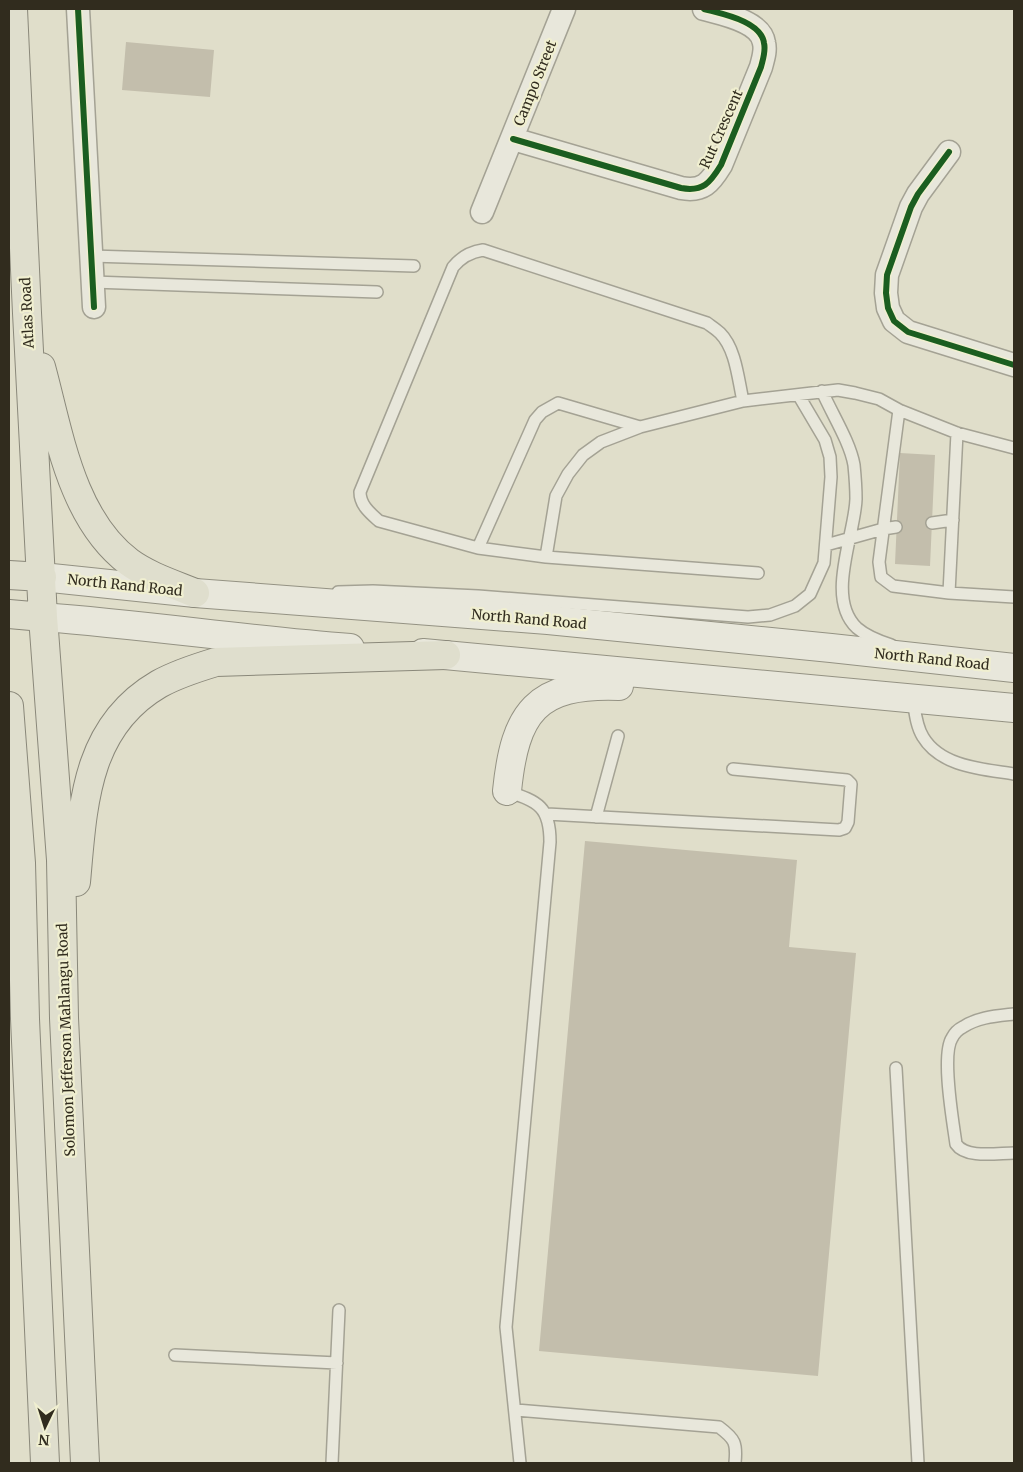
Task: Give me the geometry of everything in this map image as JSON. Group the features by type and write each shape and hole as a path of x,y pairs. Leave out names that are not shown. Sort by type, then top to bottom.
{"main road":[{"name":"Atlas Road","path":"13,9 43,617"},
{"path":"27,313 71,477 90,517 107,540 129,562 153,575 195,592"},
{"path":"9,575 42,577"},
{"name":"North Rand Road","path":"42,577 195,592 558,621 1011,667"},
{"path":"9,614 93,621 280,643 446,655 1014,708"},
{"name":"Solomon Jefferson Mahlangu Road","path":"43,617 61,860 64,1018 85,1463"},
{"path":"64,1018 79,845 90,776 107,734 139,698 160,684 187,671 216,662 446,655"},
{"path":"507,791 510,761 521,726 532,709 546,698 569,689 604,685 645,687 756,685"},
{"path":"9,706 21,863 25,1020 45,1463"},
{"path":"9,936 18,996 25,1020"}],"street":[{"path":"78,9 94,307"},
{"name":"Campo Street","path":"482,212 564,9"},
{"name":"Rut Crescent","path":"513,139 681,188 692,190 703,187 713,179 721,165 765,53 764,41 758,31 748,23 704,9"},
{"path":"949,152 918,194 911,207 887,275 886,294 888,308 894,321 908,332 1014,365"}],"lane":[{"path":"743,401 728,343 720,332 707,323 483,250 473,252 459,259 453,267 360,496 364,506 379,521 478,548 546,557 758,573"},
{"path":"91,256 414,266"},
{"path":"93,282 377,292"},
{"path":"822,391 850,449 854,466 856,500 842,580 843,599 849,616 856,627 870,636 922,658"},
{"path":"546,557 556,496 568,474 583,455 601,442 640,427 743,401 799,396 822,391 855,392 879,400 898,410 957,433 1014,448"},
{"path":"266,598 316,592 373,591 488,596 748,617 770,615 795,606 810,594 824,563 832,477 830,457 825,440 799,396"},
{"path":"478,548 535,420 542,412 558,404 640,427"},
{"path":"898,410 879,562 881,577 893,586 949,593 1014,597"},
{"path":"949,593 957,433"},
{"path":"932,523 953,520"},
{"path":"826,545 883,528 896,527"},
{"path":"913,699 922,735 931,748 948,759 970,767 1014,774"},
{"path":"596,817 618,736"},
{"path":"547,814 839,830 845,828 848,822 851,784 847,780 733,769"},
{"path":"507,791 536,803 547,814 550,827 506,1327 520,1463"},
{"path":"1014,1014 985,1017 962,1027 951,1039 948,1058 956,1144 960,1150 969,1153 1014,1153"},
{"path":"896,1068 918,1463"},
{"path":"332,1463 339,1310"},
{"path":"175,1355 336,1364"},
{"path":"516,1410 719,1427 732,1437 736,1447 735,1463"}],"building":[{"path":"126,42 214,50 210,97 122,90"},
{"path":"900,453 935,455 930,566 895,564"},
{"path":"585,841 797,860 789,947 856,953 818,1376 539,1351"}],"cycle path":[{"path":"78,9 94,307"},
{"path":"513,139 681,188 695,189 705,185 721,165 761,67 765,49 761,35 756,29 730,16 704,9"},
{"path":"949,152 918,194 911,207 887,275 886,293 888,308 894,321 908,332 1014,365"}]}
